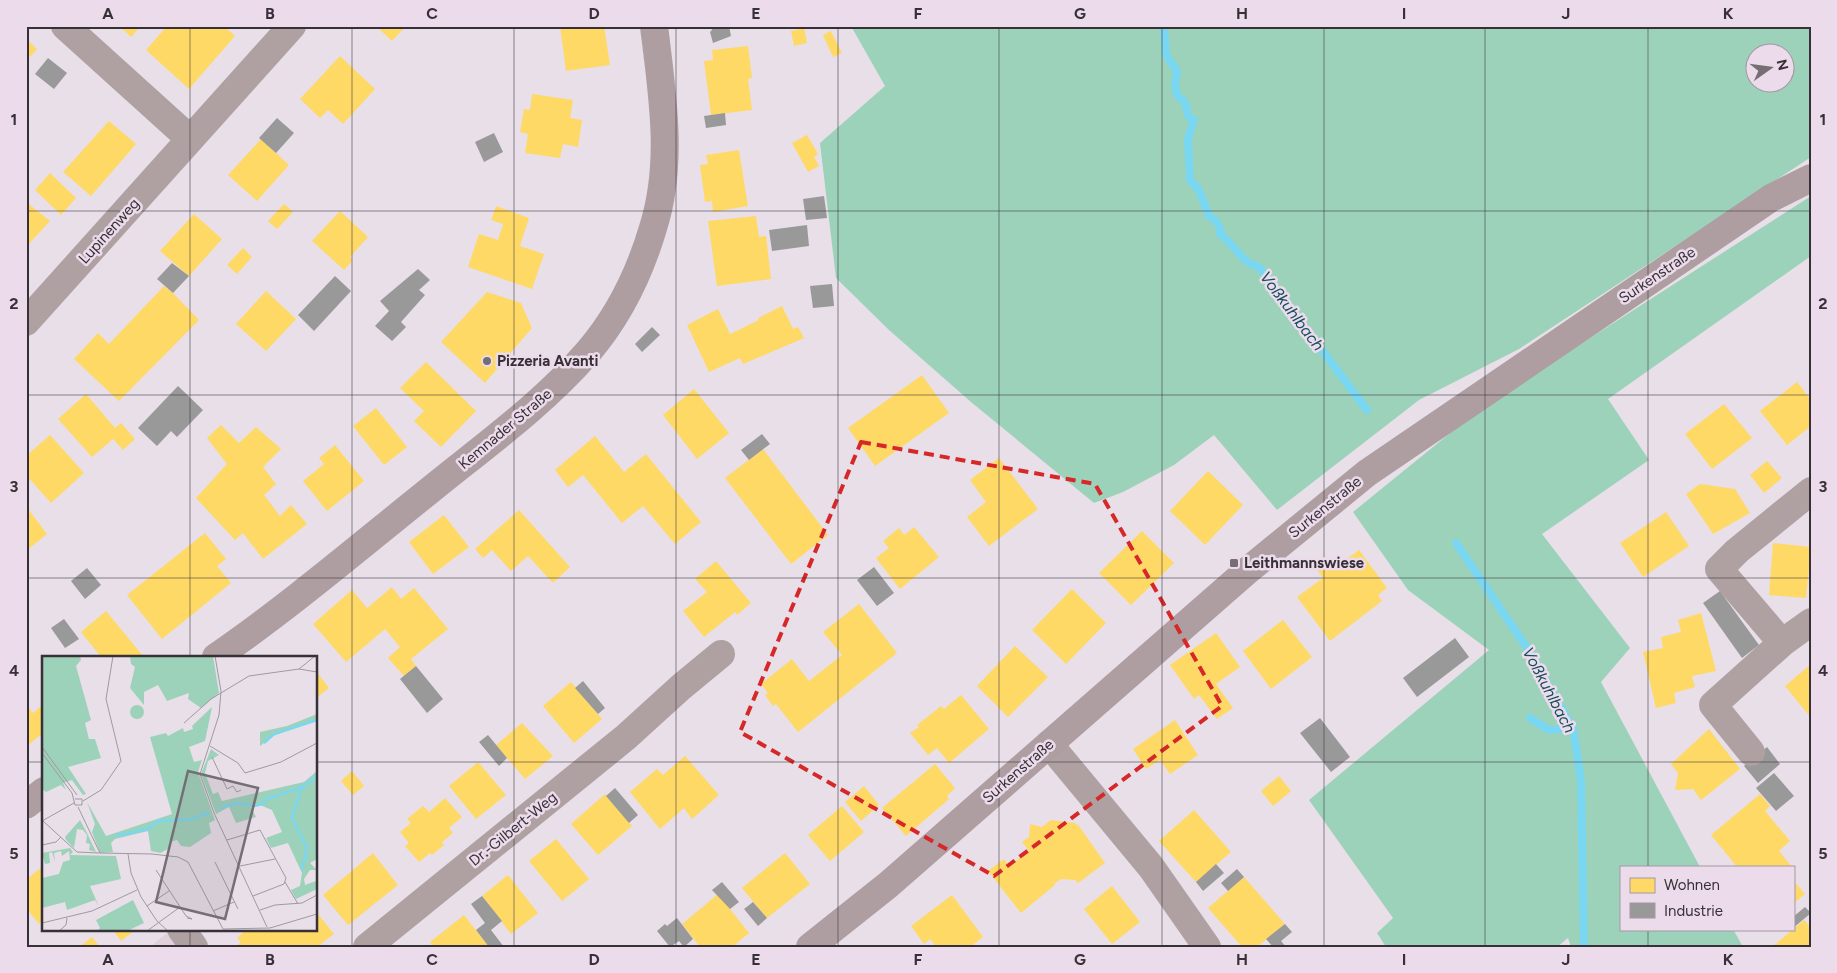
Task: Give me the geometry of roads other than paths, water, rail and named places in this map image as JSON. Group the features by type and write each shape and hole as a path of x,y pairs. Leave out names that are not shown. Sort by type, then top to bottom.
{"street":[{"path":"64,26 190,140"},
{"name":"Lupinenweg","path":"26,322 292,26"},
{"name":"Kemnader Straße","path":"217,656 260,626 507,428 557,385 588,352 606,328 626,294 642,260 654,226 661,192 665,140 663,101 654,26"},
{"name":"Surkenstraße","path":"810,947 888,885 1247,571 1367,474 1771,198 1811,178"},
{"path":"1782,644 1719,568 1811,491"},
{"path":"1750,752 1713,705 1782,644 1811,622"},
{"name":"Dr.-Gilbert-Weg","path":"367,947 626,737 662,717 721,654"},
{"path":"1049,744 1151,867 1207,947"},
{"path":"26,805 42,793"},
{"path":"181,930 194,947"}],"waterway":[{"name":"Voßkuhlbach","path":"1164,26 1166,55 1177,71 1175,84 1177,95 1185,102 1188,116 1194,120 1188,138 1190,180 1199,190 1209,216 1215,220 1220,228 1220,234 1242,257 1260,268 1367,410"},
{"name":"Voßkuhlbach","path":"1456,543 1525,645 1573,728 1581,780 1584,947"},
{"path":"1530,718 1549,730 1573,728"}],"place":[{"name":"Pizzeria Avanti","path":"487,361"},
{"name":"Leithmannswiese","path":"1234,563"}]}
